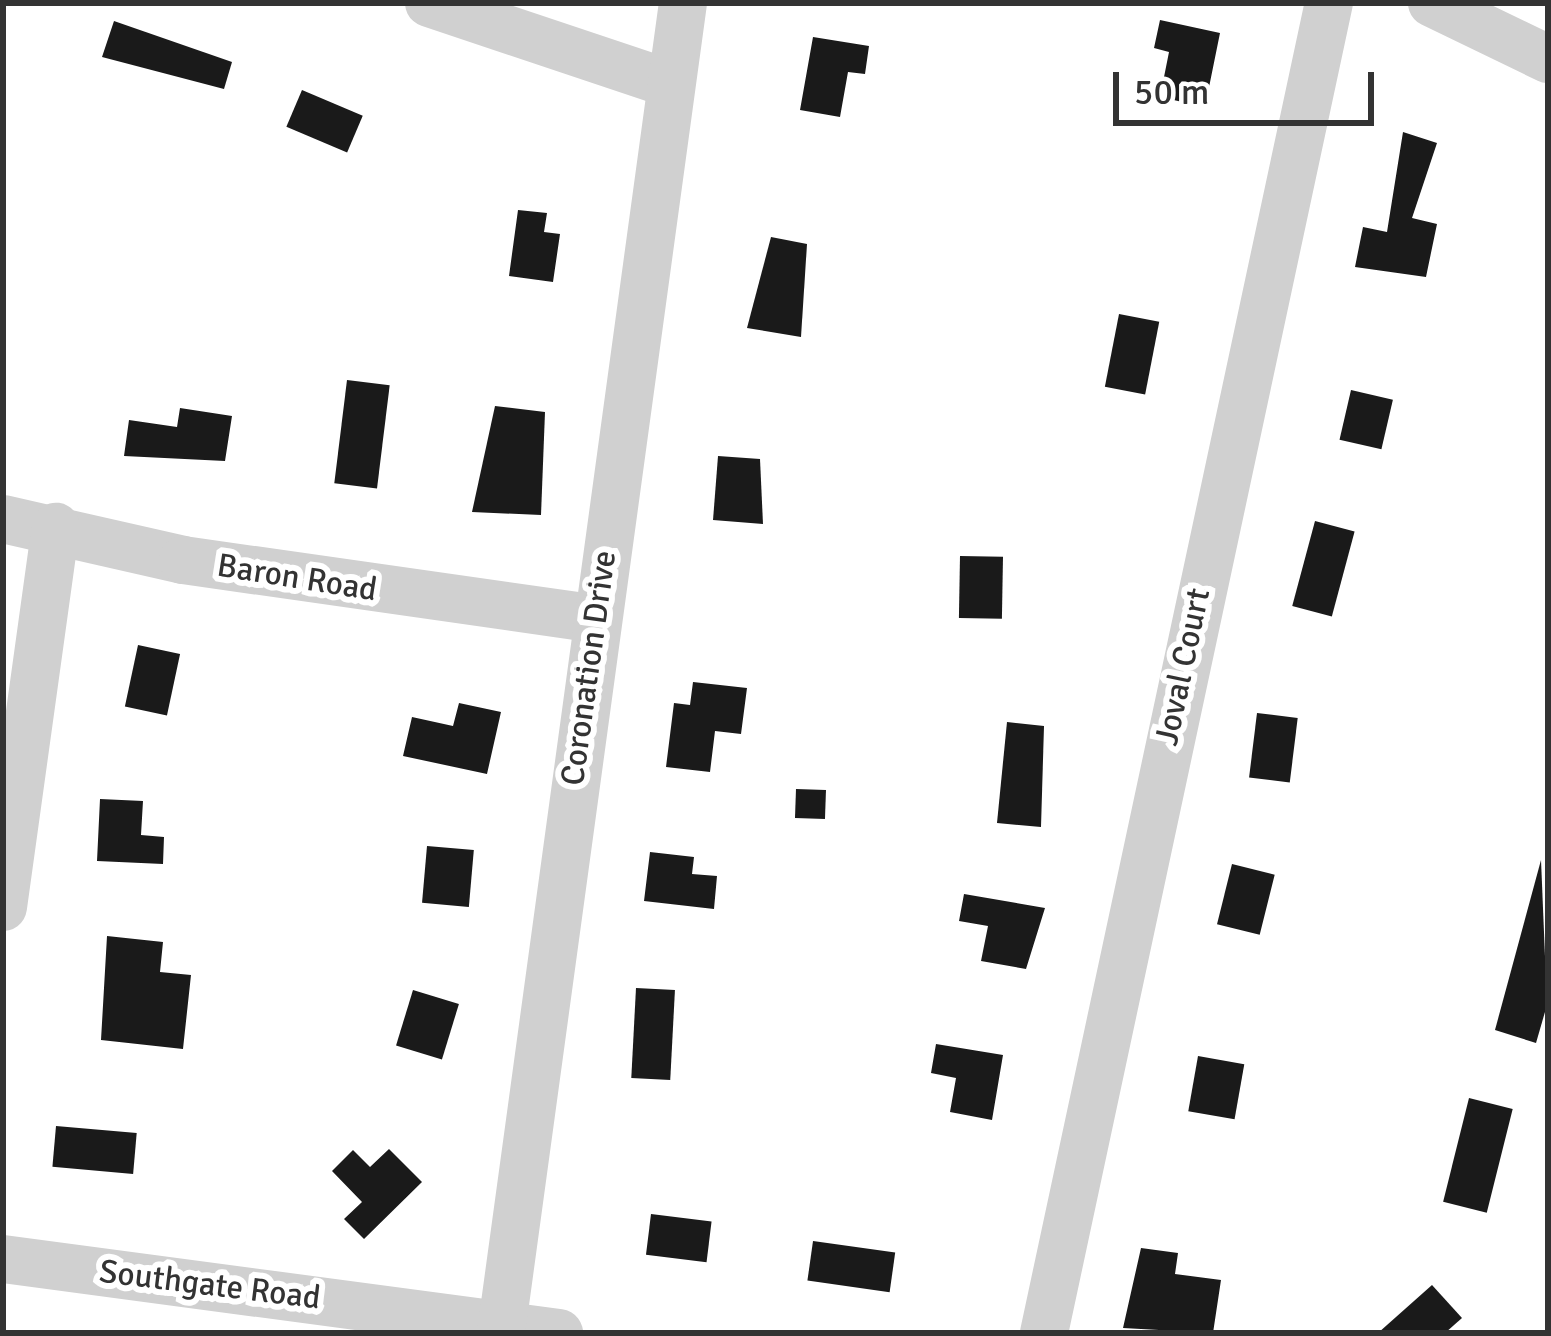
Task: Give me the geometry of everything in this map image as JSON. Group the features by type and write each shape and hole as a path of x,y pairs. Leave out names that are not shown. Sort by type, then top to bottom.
{"street":[{"path":"429,3 670,84"},
{"name":"Coronation Drive","path":"501,1328 682,3"},
{"name":"Joval Court","path":"1044,1333 1329,3"},
{"path":"1432,3 1548,59"},
{"name":"Baron Road","path":"3,519 56,527 183,560 595,620"},
{"path":"3,907 56,527"},
{"name":"Southgate Road","path":"3,1259 559,1333"}],"building":[{"path":"1160,20 1220,33 1205,107 1160,97 1169,52 1154,48"},
{"path":"114,21 232,62 224,89 102,57"},
{"path":"813,37 869,46 865,74 848,72 840,117 800,110"},
{"path":"302,90 363,116 347,153 286,127"},
{"path":"1403,132 1437,143 1412,218 1437,224 1426,277 1355,267 1363,227 1387,232"},
{"path":"518,210 547,213 544,232 560,234 553,282 509,276"},
{"path":"771,237 807,244 801,337 747,328"},
{"path":"1119,314 1159,322 1145,394 1105,387"},
{"path":"347,380 390,385 377,488 334,483"},
{"path":"1351,390 1393,400 1381,449 1340,440"},
{"path":"495,406 545,412 541,515 472,512"},
{"path":"180,408 232,416 225,461 124,456 129,420 177,427"},
{"path":"718,456 760,459 763,524 713,520"},
{"path":"1315,521 1355,532 1332,617 1292,606"},
{"path":"960,556 1003,557 1002,619 959,618"},
{"path":"138,645 180,654 167,716 125,707"},
{"path":"693,682 747,688 741,734 715,731 710,772 666,767 674,703 690,705"},
{"path":"459,703 501,712 487,774 403,756 412,717 453,726"},
{"path":"1257,713 1298,718 1290,783 1249,778"},
{"path":"1007,722 1044,726 1041,827 997,823"},
{"path":"796,789 826,790 825,819 795,818"},
{"path":"100,799 143,801 141,835 164,837 163,864 97,861"},
{"path":"427,846 474,850 469,907 422,903"},
{"path":"650,852 694,857 692,874 717,876 714,909 644,901"},
{"path":"1541,860 1547,1005 1536,1043 1495,1030"},
{"path":"1232,864 1275,875 1260,935 1217,924"},
{"path":"964,894 1045,908 1026,969 981,961 988,926 959,921"},
{"path":"107,936 163,942 160,972 191,975 183,1049 101,1040"},
{"path":"636,988 675,990 670,1080 631,1078"},
{"path":"413,990 459,1004 442,1059 396,1045"},
{"path":"936,1044 1003,1055 992,1120 950,1112 956,1078 931,1073"},
{"path":"1198,1056 1244,1064 1235,1119 1188,1111"},
{"path":"1469,1098 1513,1109 1487,1213 1443,1202"},
{"path":"56,1126 137,1133 133,1174 52,1167"},
{"path":"389,1149 422,1182 364,1239 344,1219 362,1202 332,1171 353,1150 370,1167"},
{"path":"651,1214 712,1221 707,1262 646,1255"},
{"path":"813,1241 895,1253 890,1292 807,1281"},
{"path":"1141,1248 1178,1253 1175,1274 1221,1280 1213,1333 1123,1328"},
{"path":"1432,1285 1462,1318 1445,1333 1378,1333"}]}
